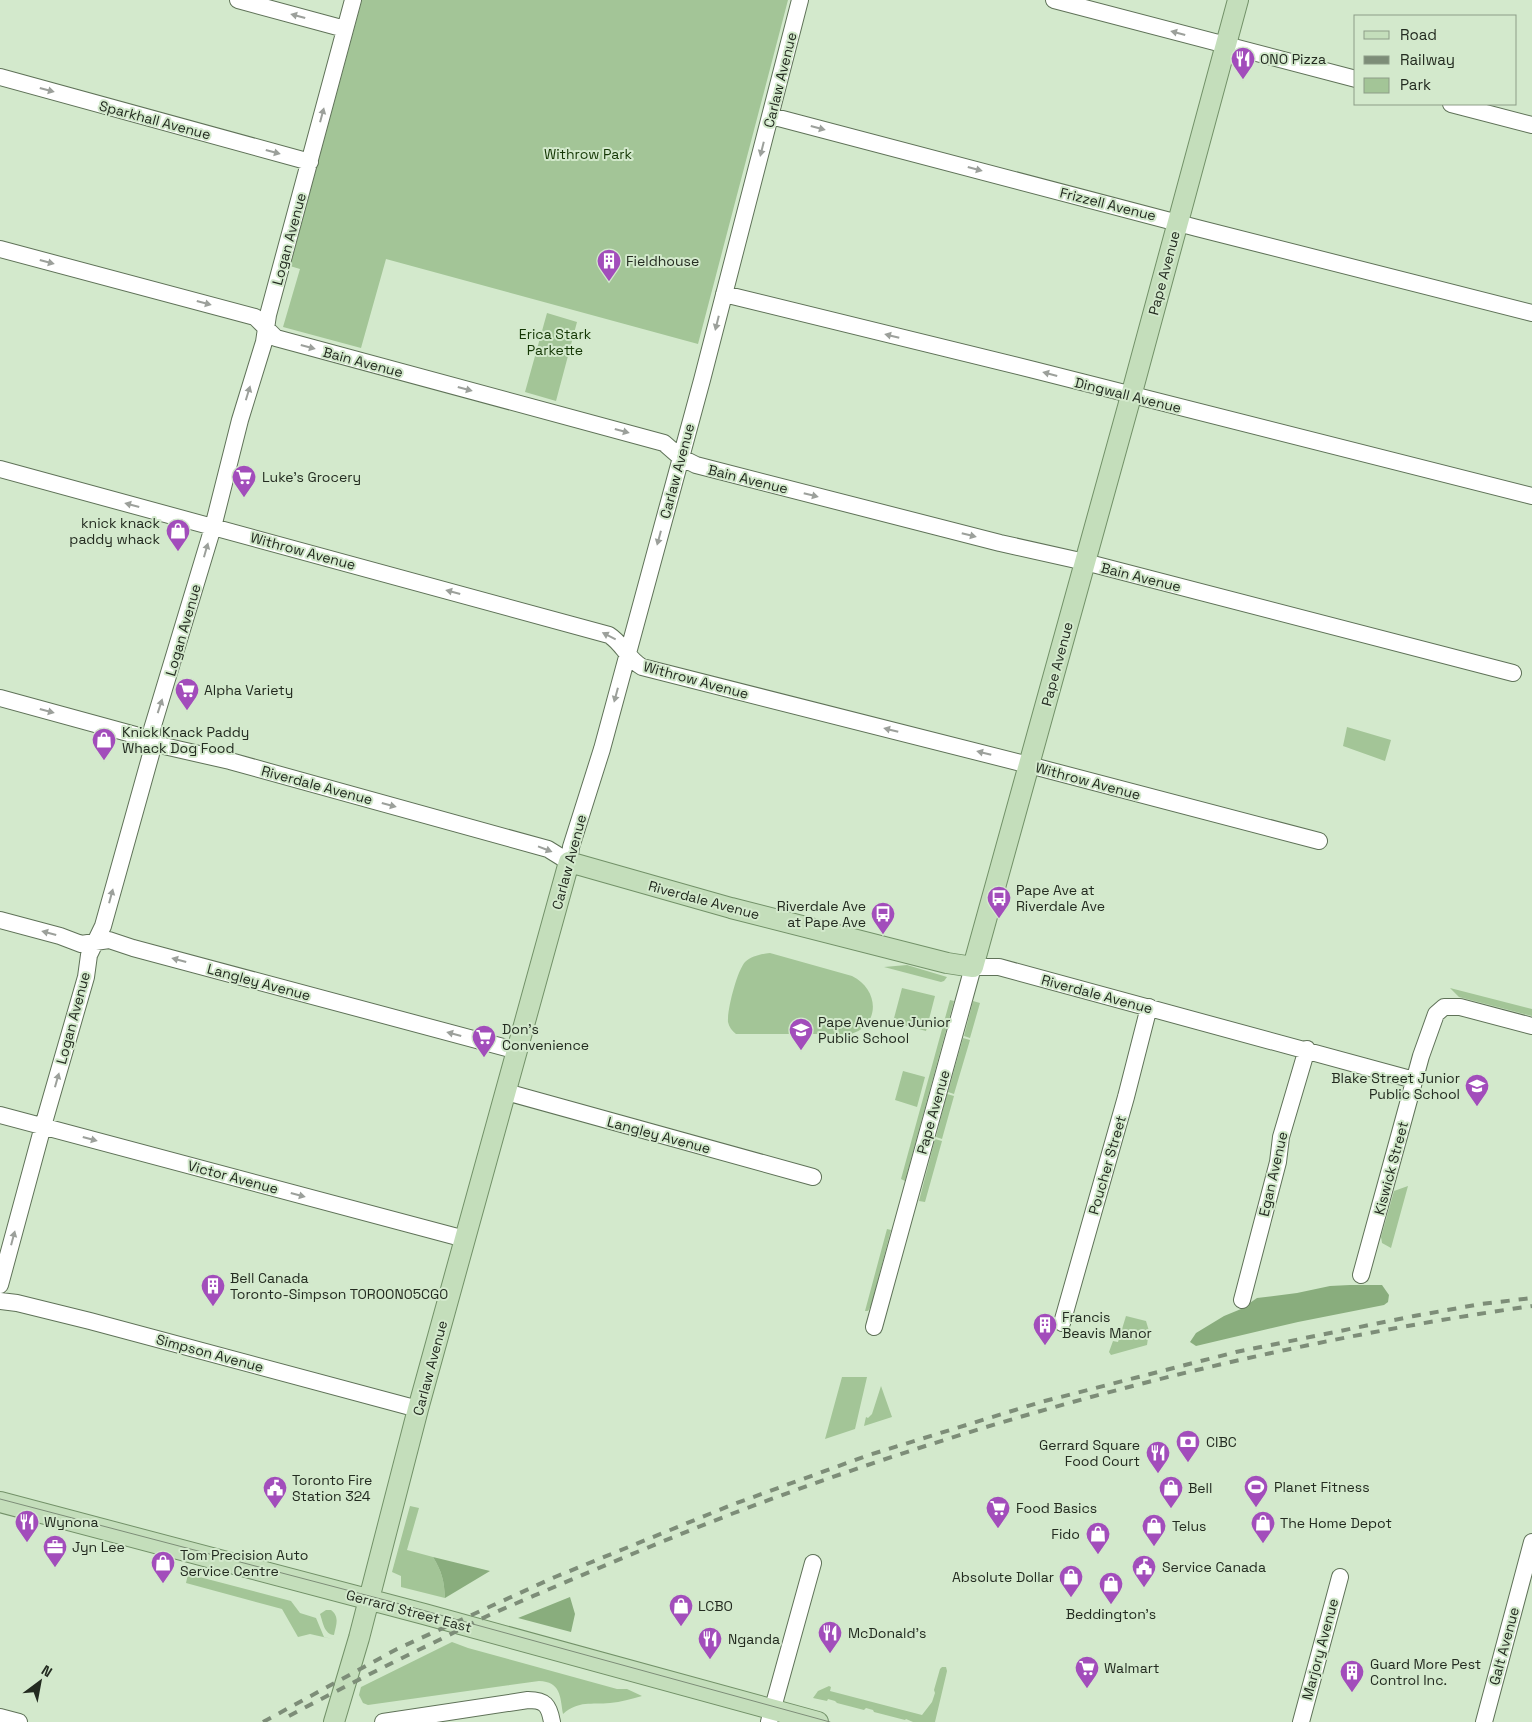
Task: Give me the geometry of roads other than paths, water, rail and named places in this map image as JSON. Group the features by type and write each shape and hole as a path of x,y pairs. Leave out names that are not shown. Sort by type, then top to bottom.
{"main road":[{"name":"Pape Avenue","path":"973,967 1238,0"},
{"name":"Riverdale Avenue","path":"569,862 730,908 948,963 973,967"},
{"name":"Carlaw Avenue","path":"334,1722 369,1600 418,1409 569,862"},
{"name":"Gerrard Street East","path":"0,1502 369,1600 771,1716 818,1722"}],"street":[{"path":"238,0 344,29"},
{"name":"Logan Avenue","path":"0,1285 86,976 89,955 103,926 151,754 150,740 152,729 213,527 240,420 264,342 265,327 352,0"},
{"name":"Carlaw Avenue","path":"569,862 602,749 724,294 800,0"},
{"path":"1054,0 1354,78"},
{"name":"Sparkhall Avenue","path":"0,78 310,162"},
{"path":"1455,105 1532,125"},
{"name":"Frizzell Avenue","path":"771,116 1532,313"},
{"name":"Bain Avenue","path":"0,249 255,317 276,338 664,443 680,457 696,465 1000,543 1085,562 1513,673"},
{"name":"Dingwall Avenue","path":"724,294 1532,496"},
{"name":"Withrow Avenue","path":"0,469 608,634 616,639 635,663 642,667 1319,841"},
{"name":"Riverdale Avenue","path":"0,698 150,740 164,746 230,761 548,849 569,862"},
{"name":"Langley Avenue","path":"0,920 60,936 81,944 110,940 253,981 518,1051"},
{"name":"Riverdale Avenue","path":"973,967 998,967 1414,1080"},
{"name":"Pape Avenue","path":"874,1327 973,967"},
{"name":"Poucher Street","path":"1062,1323 1126,1097 1149,1007"},
{"name":"Kiswick Street","path":"1361,1275 1414,1080 1436,1014 1444,1007 1460,1007 1532,1026"},
{"name":"Egan Avenue","path":"1242,1300 1278,1162 1281,1138 1306,1050"},
{"name":"Langley Avenue","path":"506,1092 812,1177"},
{"name":"Victor Avenue","path":"0,1115 466,1239"},
{"name":"Simpson Avenue","path":"0,1301 18,1303 90,1321 418,1409"},
{"name":"Galt Avenue","path":"1484,1722 1532,1542"},
{"path":"771,1716 813,1563"},
{"name":"Marjory Avenue","path":"1301,1722 1340,1577"},
{"path":"383,1722 528,1700 538,1700 548,1706 552,1722"},
{"path":"0,1717 19,1722"}],"tram line":[{"path":"0,1499 400,1604 830,1722"}],"railway":[{"path":"263,1722 397,1649 555,1577 734,1504 869,1455 1041,1402 1236,1352 1414,1316 1481,1304 1532,1298"},
{"path":"289,1716 481,1619 585,1574 734,1513 929,1445 1127,1387 1228,1363 1328,1341 1532,1306"}],"place":[{"name":"ONO Pizza","path":"1243,80"},
{"name":"Fieldhouse","path":"609,282"},
{"name":"Luke's Grocery","path":"244,498"},
{"name":"knick knack paddy whack","path":"178,552"},
{"name":"Alpha Variety","path":"187,711"},
{"name":"Knick Knack Paddy Whack Dog Food","path":"104,761"},
{"name":"Pape Ave at Riverdale Ave","path":"999,919"},
{"name":"Riverdale Ave at Pape Ave","path":"883,935"},
{"name":"Pape Avenue Junior Public School","path":"801,1051"},
{"name":"Don's Convenience","path":"484,1058"},
{"name":"Blake Street Junior Public School","path":"1477,1107"},
{"name":"Bell Canada Toronto-Simpson TOROON05CG0","path":"213,1307"},
{"name":"Francis Beavis Manor","path":"1045,1346"},
{"name":"CIBC","path":"1188,1463"},
{"name":"Gerrard Square Food Court","path":"1158,1474"},
{"name":"Planet Fitness","path":"1256,1508"},
{"name":"Toronto Fire Station 324","path":"275,1509"},
{"name":"Bell","path":"1171,1509"},
{"name":"Food Basics","path":"998,1529"},
{"name":"Wynona","path":"27,1543"},
{"name":"The Home Depot","path":"1263,1544"},
{"name":"Telus","path":"1154,1547"},
{"name":"Fido","path":"1098,1555"},
{"name":"Jyn Lee","path":"55,1568"},
{"name":"Tom Precision Auto Service Centre","path":"163,1584"},
{"name":"Service Canada","path":"1144,1588"},
{"name":"Absolute Dollar","path":"1071,1598"},
{"name":"Beddington's","path":"1111,1605"},
{"name":"LCBO","path":"681,1627"},
{"name":"McDonald's","path":"830,1654"},
{"name":"Nganda","path":"710,1660"},
{"name":"Walmart","path":"1087,1689"},
{"name":"Guard More Pest Control Inc.","path":"1352,1693"}],"park label":[{"name":"Withrow Park","path":"588,154"},
{"name":"Erica Stark Parkette","path":"555,342"}]}
